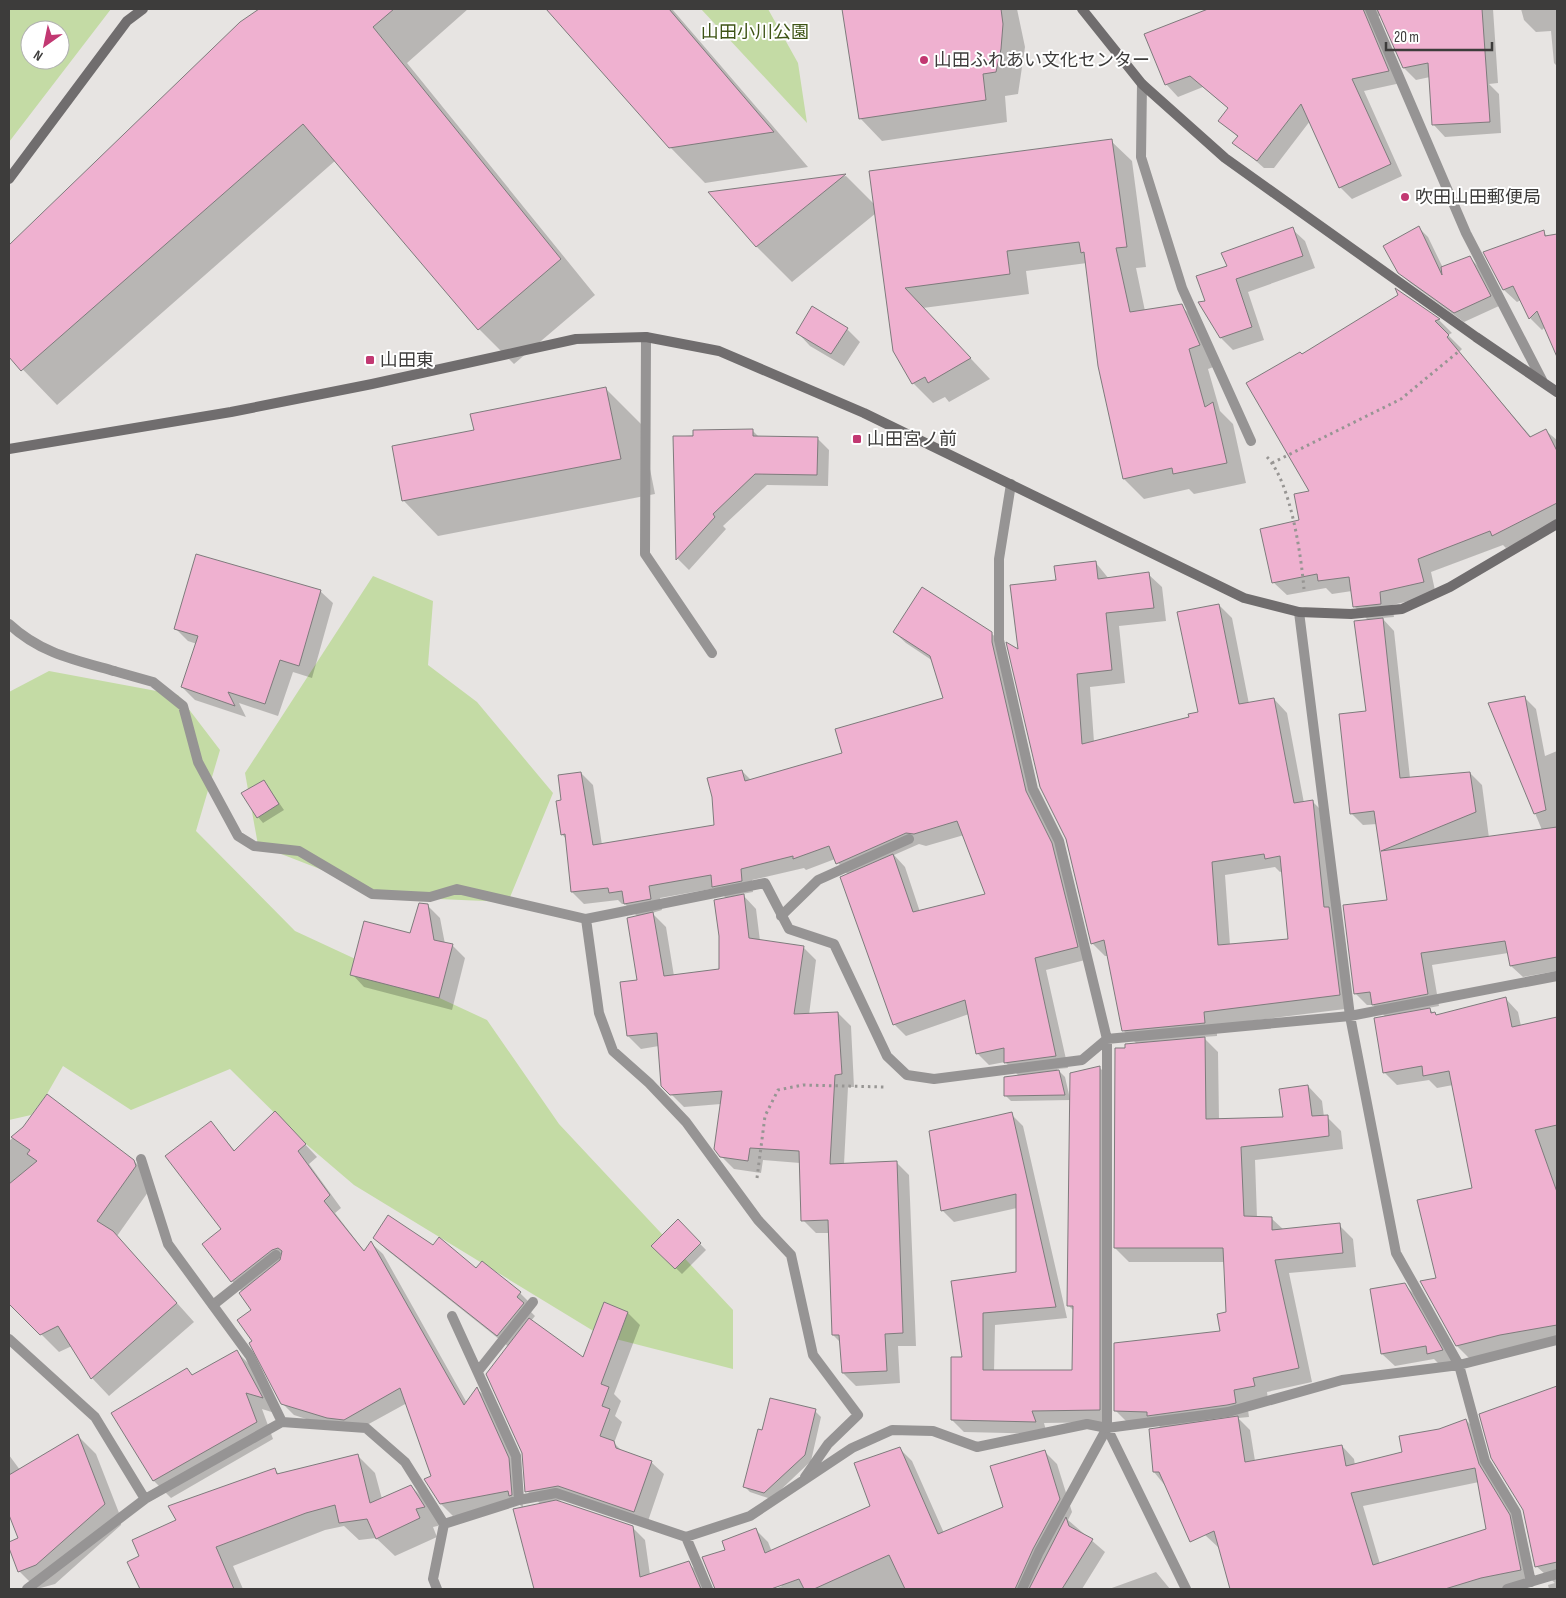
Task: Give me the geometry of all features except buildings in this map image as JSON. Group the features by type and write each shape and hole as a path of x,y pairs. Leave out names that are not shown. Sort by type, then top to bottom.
{"street":[{"path":"9,179 127,21 143,9"},
{"path":"1082,9 1142,84 1225,158 1476,337 1542,380 1557,392"},
{"path":"1370,9 1466,233 1542,380"},
{"path":"1142,84 1141,157 1182,288 1252,441"},
{"path":"9,449 249,408 372,384 576,339 646,337 719,351 864,413 1244,598 1299,612 1351,614 1402,609 1450,587 1557,524"},
{"path":"646,337 645,554 712,653"},
{"path":"1011,484 999,560 999,640 1033,788 1059,841 1106,1039 1107,1428 1186,1589"},
{"path":"1299,612 1350,1016 1396,1253 1460,1365 1485,1461 1516,1512 1531,1582"},
{"path":"9,624 25,640 55,653 153,682 183,706 198,762 238,836 254,846 299,851 372,894 430,897 457,889 586,919 765,883 789,929 834,944 887,1056 907,1075 934,1079 1082,1060 1106,1039 1350,1016 1557,976"},
{"path":"781,916 818,880 909,839"},
{"path":"586,919 599,1013 613,1051 649,1083 686,1122 758,1220 791,1255 813,1354 858,1415 828,1444 802,1482"},
{"path":"141,1159 168,1244 250,1356 282,1422"},
{"path":"213,1305 276,1255"},
{"path":"479,1370 533,1302"},
{"path":"452,1316 479,1370 516,1456 518,1500"},
{"path":"9,1339 96,1417 145,1499"},
{"path":"444,1524 518,1500 556,1493 686,1537 750,1516 852,1448 892,1430 933,1430 977,1447 1087,1424 1107,1428 1228,1412 1342,1380 1460,1365 1557,1340"},
{"path":"27,1589 145,1499 282,1422 366,1428 405,1462 444,1524 433,1579 437,1589"},
{"path":"1022,1589 1039,1552 1107,1428"},
{"path":"686,1537 708,1589"},
{"path":"1507,1589 1557,1574"}],"path":[{"path":"1272,463 1401,399 1476,337"},
{"path":"1252,441 1272,463 1283,488 1299,544 1304,589 1299,612"},
{"path":"758,1220 757,1173 764,1116 778,1090 803,1085 882,1088 907,1075"}],"green space":[{"path":"9,9 111,9 70,62 70,20 20,20 20,70 64,70 9,142"},
{"name":"山田小川公園","path":"701,9 768,9 798,63 807,123"},
{"path":"373,576 433,601 428,665 477,702 553,793 508,902 392,897 258,845 245,773"},
{"path":"49,671 178,695 220,750 196,831 295,931 487,1020 559,1124 733,1310 733,1369 600,1335 354,1185 306,1144 230,1069 131,1110 63,1066 47,1094 31,1115 9,1120 9,692"}],"place":[{"name":"山田ふれあい文化センター","path":"924,60"},
{"name":"吹田山田郵便局","path":"1405,197"},
{"name":"山田東","path":"370,360"},
{"name":"山田宮ノ前","path":"857,439"}]}
